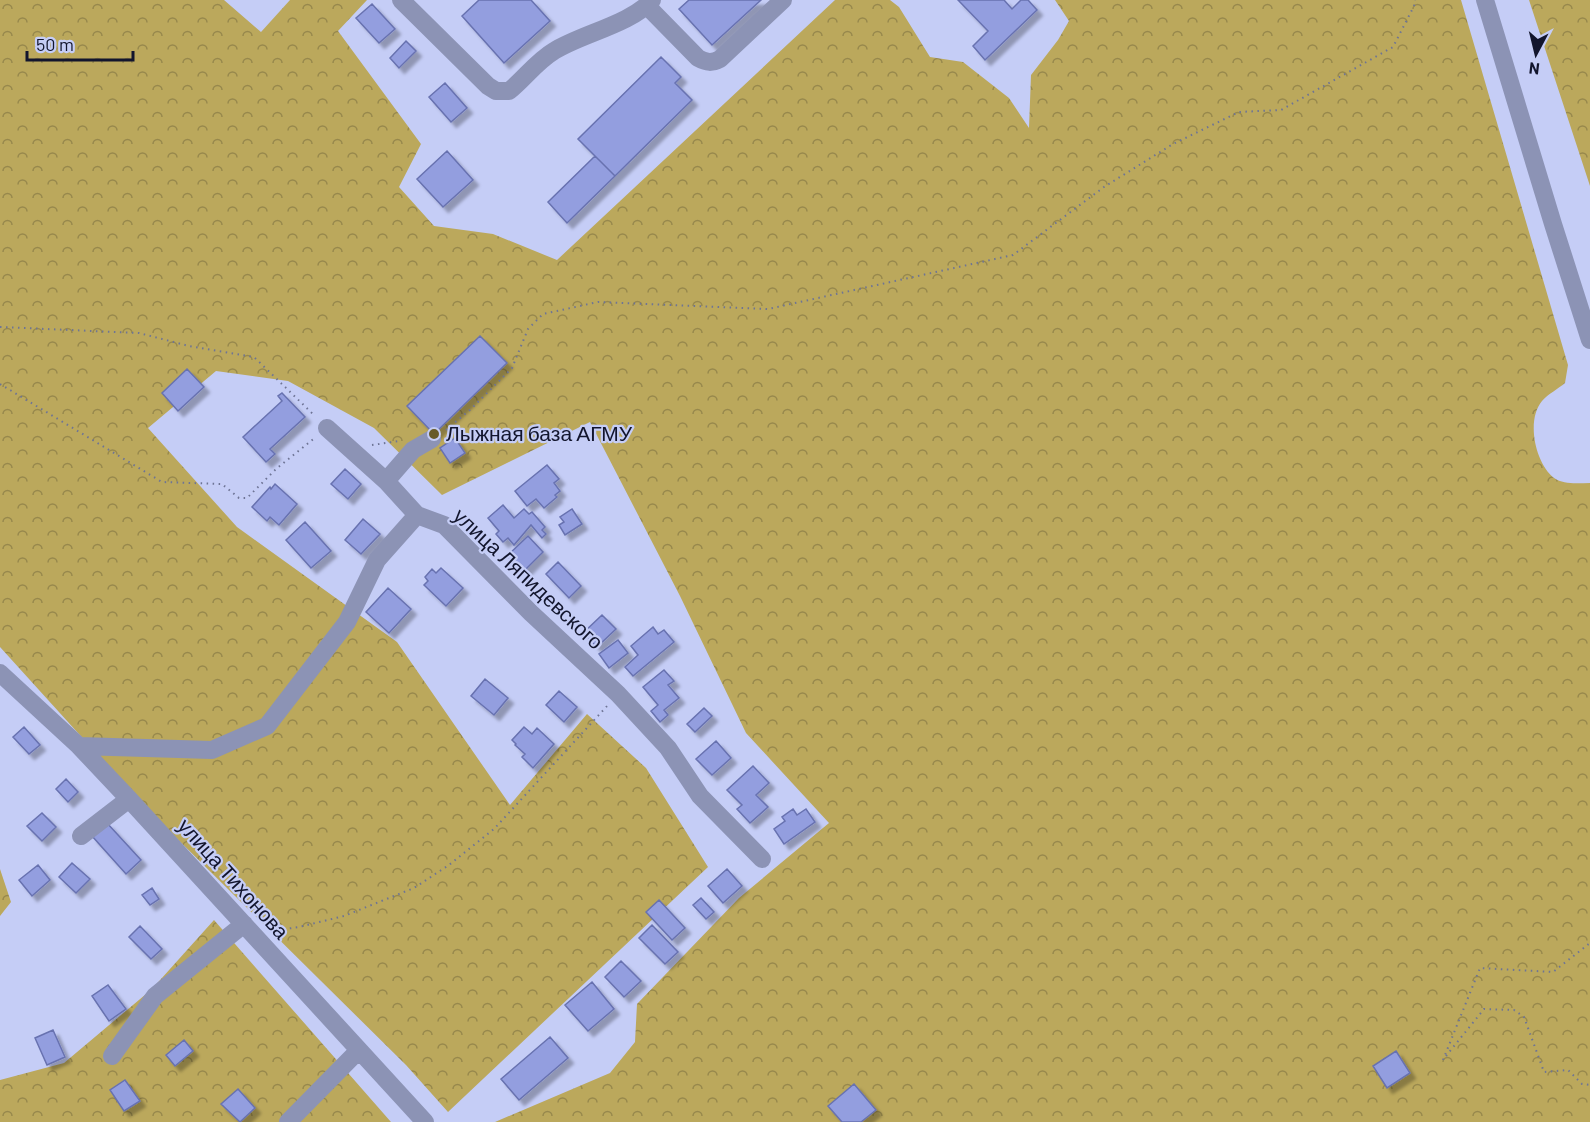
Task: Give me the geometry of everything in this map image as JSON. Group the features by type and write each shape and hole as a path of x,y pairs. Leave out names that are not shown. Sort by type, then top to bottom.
{"street":[{"path":"401,0 488,86 503,93 516,86 553,51 590,35 650,3 698,58 706,62 714,62 783,0"},
{"path":"1485,0 1552,224 1590,340"},
{"name":"улица Ляпидевского","path":"327,428 386,481 417,515 444,525 531,613 618,694 668,748 700,796 762,859"},
{"path":"386,481 413,450 432,439"},
{"path":"79,746 212,750 267,726 347,622 377,560 417,515"},
{"name":"улица Тихонова","path":"0,673 79,746 425,1122"},
{"path":"81,836 129,799"},
{"path":"112,1056 155,996 247,928"},
{"path":"288,1122 359,1050"}],"path":[{"path":"432,439 471,409 512,368 528,329 543,314 598,302 768,309 1013,255 1104,187 1173,144 1239,112 1281,110 1393,47 1415,0"},
{"path":"0,327 139,333 189,346 254,357 327,428 276,470 247,498 239,498 222,484 162,483 0,384"},
{"path":"371,445 405,441"},
{"path":"247,928 299,927 344,916 414,888 449,865 494,829 618,694"},
{"path":"1590,943 1553,972 1480,968 1443,1060 1484,1009 1514,1010 1524,1017 1544,1072 1568,1070 1581,1084 1590,1085"}],"green space":[{"path":"0,0 224,0 261,32 290,0 367,0 338,31 421,144 399,187 434,226 493,234 557,260 835,0 890,0 899,7 930,57 963,62 1009,98 1029,128 1031,75 1058,40 1069,21 1055,0 1461,0 1568,365 1565,383 1544,398 1537,409 1534,419 1535,441 1542,462 1554,478 1567,483 1590,483 1590,1122 495,1122 610,1073 635,1042 637,1004 739,898 829,823 746,733 680,596 590,422 442,495 374,428 288,381 216,371 148,428 237,527 397,642 510,805 587,714 646,768 708,867 448,1112 406,1065 146,808 0,647"},
{"path":"1529,0 1590,0 1590,186"},
{"path":"0,869 11,902 0,916"},
{"path":"214,920 391,1122 0,1122 0,1080 64,1063 152,989"}],"building":[{"path":"479,0 531,0 550,21 504,63 462,16"},
{"path":"689,0 761,0 712,45 679,9"},
{"path":"958,0 1004,0 1012,9 1021,0 1028,0 1037,10 985,60 973,46 988,31"},
{"path":"372,4 395,29 379,43 356,18"},
{"path":"406,41 416,51 399,68 390,58"},
{"path":"661,57 681,77 675,83 692,100 615,176 578,139"},
{"path":"445,83 467,108 451,122 429,97"},
{"path":"447,151 473,180 443,207 417,179"},
{"path":"595,156 615,176 567,223 548,202"},
{"path":"480,336 507,363 434,434 407,406"},
{"path":"187,369 204,387 178,411 162,393"},
{"path":"282,393 305,417 270,449 275,454 266,462 243,437 282,401 278,396"},
{"path":"455,438 465,453 450,463 440,448"},
{"path":"547,465 559,479 554,483 560,491 555,495 557,497 544,508 536,499 527,506 515,491"},
{"path":"345,469 361,484 348,499 331,484"},
{"path":"275,484 297,504 279,525 270,517 267,521 252,507"},
{"path":"503,505 514,518 524,509 529,514 532,512 545,527 542,530 546,534 542,538 531,525 514,545 508,538 503,542 496,534 499,531 488,518"},
{"path":"572,509 582,524 565,535 559,525 564,522 560,517"},
{"path":"363,519 380,534 361,554 345,540"},
{"path":"305,522 331,551 311,568 286,540"},
{"path":"528,536 543,552 523,572 507,556"},
{"path":"558,562 581,586 569,598 546,574"},
{"path":"441,568 463,588 446,606 424,585 428,581 425,577 432,569 436,573"},
{"path":"388,588 411,609 389,633 366,612"},
{"path":"602,615 616,629 597,647 583,633"},
{"path":"653,627 658,634 664,630 674,642 633,676 625,667 638,655 631,646"},
{"path":"618,640 628,653 609,668 599,654"},
{"path":"664,670 674,681 668,685 679,698 664,710 668,715 660,722 651,711 658,705 643,687"},
{"path":"485,679 508,698 494,715 471,696"},
{"path":"559,691 577,707 564,722 546,705"},
{"path":"704,708 712,716 695,732 687,724"},
{"path":"24,727 40,745 29,754 13,737"},
{"path":"524,727 532,734 537,728 554,744 533,768 522,757 525,754 512,740"},
{"path":"716,741 731,758 712,775 696,759"},
{"path":"753,766 769,783 756,795 768,807 750,823 737,809 742,805 727,790"},
{"path":"66,779 78,792 68,802 56,789"},
{"path":"793,809 797,815 806,809 815,822 784,844 774,829 785,821 782,817"},
{"path":"42,813 56,827 42,841 27,826"},
{"path":"107,823 141,860 126,874 92,836"},
{"path":"72,863 90,879 76,893 59,877"},
{"path":"38,865 50,880 32,896 19,880"},
{"path":"727,869 742,886 723,903 708,886"},
{"path":"152,888 159,899 150,905 142,895"},
{"path":"701,898 714,912 706,919 693,905"},
{"path":"659,900 685,928 672,940 646,912"},
{"path":"652,925 678,952 665,964 639,938"},
{"path":"140,926 162,949 151,959 129,937"},
{"path":"621,961 641,981 624,997 605,977"},
{"path":"592,982 614,1009 588,1031 565,1005"},
{"path":"108,985 126,1009 109,1021 92,996"},
{"path":"53,1030 65,1057 47,1065 35,1038"},
{"path":"550,1037 568,1058 519,1100 501,1079"},
{"path":"184,1040 193,1051 175,1066 166,1055"},
{"path":"1396,1051 1410,1073 1387,1088 1373,1066"},
{"path":"125,1080 140,1101 124,1111 110,1090"},
{"path":"854,1084 876,1110 861,1122 842,1122 828,1106"},
{"path":"238,1089 255,1108 240,1122 221,1104"}],"place":[{"name":"Лыжная база АГМУ","path":"434,434"}]}
